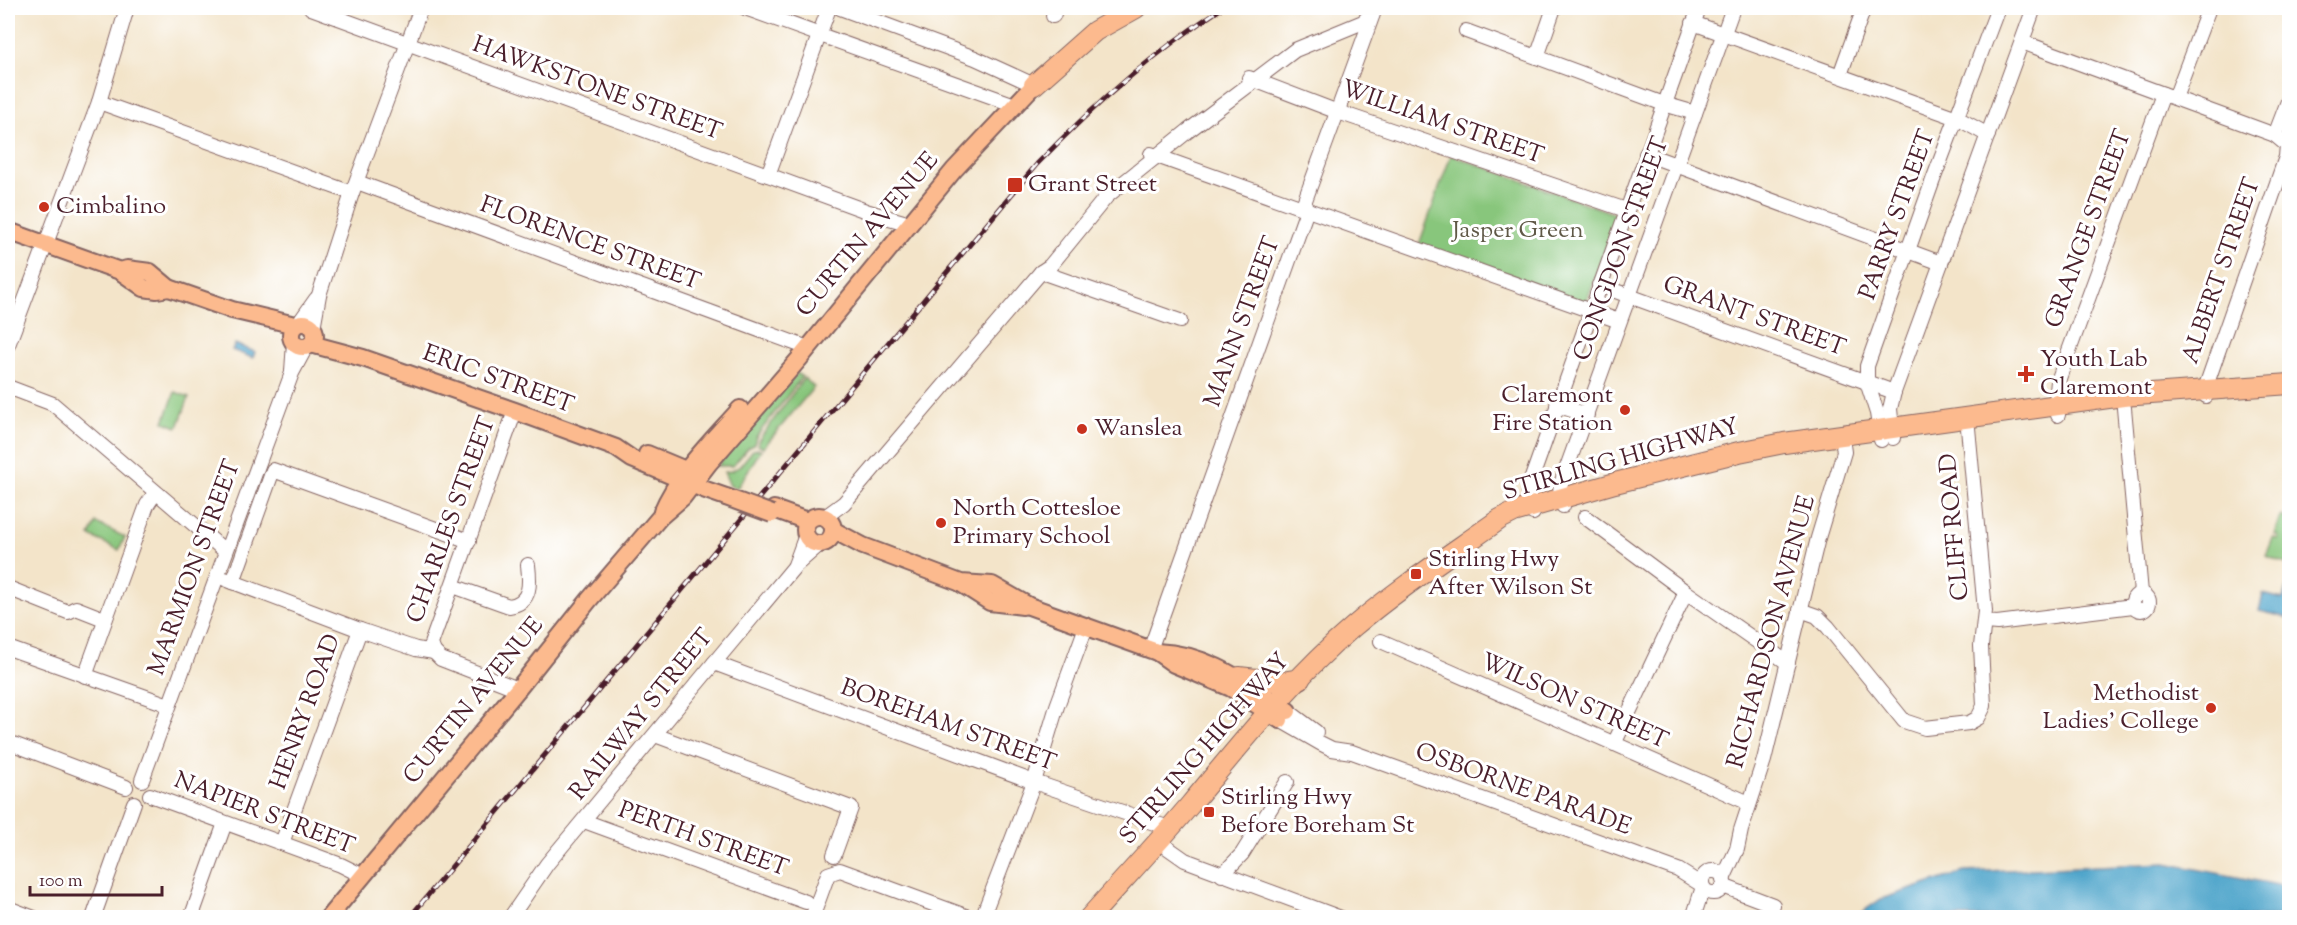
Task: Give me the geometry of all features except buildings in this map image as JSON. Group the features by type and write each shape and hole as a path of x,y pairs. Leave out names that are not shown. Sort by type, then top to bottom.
{"highway":[{"name":"CURTIN AVENUE","path":"1029,82 1094,19 1112,8"},
{"name":"CURTIN AVENUE","path":"1029,82 1095,31 1136,8"},
{"name":"STIRLING HIGHWAY","path":"1562,503 1754,459 1843,446 1887,434 2057,411 2124,408 2206,393 2289,384"},
{"name":"STIRLING HIGHWAY","path":"1278,712 1300,679 1353,627 1500,519 1761,447 1968,428 2123,396 2206,393 2289,395"},
{"name":"STIRLING HIGHWAY","path":"1089,918 1278,712 1370,627 1532,511"},
{"path":"1239,677 1275,681 1300,679"},
{"name":"STIRLING HIGHWAY","path":"1102,918 1163,836"}],"main road":[{"name":"CURTIN AVENUE","path":"689,477 1029,82"},
{"name":"ERIC STREET","path":"8,231 120,270 150,272 169,288 616,448 639,451 689,477 806,527 812,542 828,531"},
{"name":"CURTIN AVENUE","path":"328,918 589,600 660,517 683,497 689,477 704,450 804,346"},
{"path":"639,451 646,447 668,455 681,456 704,450"},
{"name":"ERIC STREET","path":"616,448 632,459 689,477"},
{"path":"806,527 813,516 828,531 961,583 992,585 1029,606 1086,627 1154,651 1178,653 1239,677 1278,712"},
{"path":"1154,651 1173,664 1231,688 1278,712"}],"street":[{"path":"8,345 99,102 127,8"},
{"name":"HAWKSTONE STREET","path":"311,8 904,226"},
{"name":"MARMION STREET","path":"142,780 292,373 303,335 421,8"},
{"path":"745,8 1010,103"},
{"path":"768,175 829,8"},
{"path":"840,8 870,13 1029,82"},
{"path":"1537,57 1554,8"},
{"name":"CONGDON STREET","path":"1532,511 1529,486 1699,8"},
{"name":"CONGDON STREET","path":"1562,503 1561,484 1733,8"},
{"path":"1840,75 1864,8"},
{"name":"PARRY STREET","path":"1887,434 1867,382 1867,366 1998,8"},
{"path":"1887,434 1894,392 2034,8"},
{"name":"GRANGE STREET","path":"2057,411 2058,381 2169,96 2209,8"},
{"name":"RAILWAY STREET","path":"510,918 526,892 584,820 795,567 828,531 844,503 1041,272 1043,260 1100,194 1249,78 1295,50 1363,22 1379,9"},
{"name":"MANN STREET","path":"1154,651 1307,210 1304,203 1379,9"},
{"path":"1693,23 1957,118 1988,135"},
{"path":"1466,31 1664,104 1695,113"},
{"path":"2022,42 2275,135 2289,96"},
{"name":"WILLIAM STREET","path":"1249,78 1338,112 1626,210"},
{"name":"FLORENCE STREET","path":"99,102 355,188 804,346"},
{"name":"ALBERT STREET","path":"2206,393 2286,157 2287,145 2275,135"},
{"path":"1646,154 1941,263"},
{"path":"1153,155 1619,321"},
{"path":"1041,272 1180,321"},
{"name":"GRANT STREET","path":"1599,285 1894,392"},
{"path":"8,387 53,404 225,551"},
{"path":"1557,405 1587,415"},
{"path":"1985,622 1997,623 2133,606 2142,610 2148,606 2149,599 2141,593 2124,408"},
{"name":"CHARLES STREET","path":"433,648 515,411"},
{"name":"CLIFF ROAD","path":"1800,610 1817,616 1828,627 1899,717 1915,726 1925,728 1969,723 1982,713 1984,706 1981,646 1985,622 1968,428"},
{"name":"RICHARDSON AVENUE","path":"1694,915 1702,909 1712,882 1740,830 1764,760 1818,538 1844,452 1843,446"},
{"path":"233,582 273,470 469,541"},
{"path":"85,676 147,505 155,493"},
{"path":"1585,517 1686,592 1788,663"},
{"name":"RAILWAY STREET","path":"795,567 806,527"},
{"path":"453,586 509,606 520,603 528,592 532,574"},
{"path":"218,576 416,649 433,648 441,659 518,689"},
{"path":"8,588 68,612 76,608 104,619"},
{"path":"1614,744 1686,592"},
{"path":"982,918 1034,782 1086,627"},
{"name":"HENRY ROAD","path":"282,843 360,630"},
{"name":"WILSON STREET","path":"1381,641 1749,803"},
{"path":"8,648 169,705"},
{"name":"BOREHAM STREET","path":"714,663 1034,782 1163,836 1185,860 1341,918"},
{"name":"OSBORNE PARADE","path":"1278,712 1320,743 1332,748 1352,752 1773,905"},
{"path":"655,735 851,808 834,855"},
{"path":"8,742 126,787"},
{"path":"142,780 148,784 150,795 142,803 134,803 127,798 126,787 131,781 142,780"},
{"path":"1222,874 1242,854 1287,782"},
{"name":"NAPIER STREET","path":"150,795 341,865 363,876"},
{"path":"93,918 134,803"},
{"name":"PERTH STREET","path":"584,820 806,902"},
{"path":"191,918 225,823"},
{"path":"1242,854 1244,883"},
{"path":"812,918 828,874 840,870 971,918"},
{"name":"RAILWAY STREET","path":"500,918 512,903 526,892"},
{"path":"8,908 34,918"}],"green space":[{"name":"Jasper Green","path":"1451,155 1618,215 1585,306 1418,247"},
{"path":"797,373 802,377 756,437 754,445 748,448 733,466 717,466"},
{"path":"804,378 814,387 763,448 758,445 758,441"},
{"path":"175,392 189,397 178,427 164,422"},
{"path":"753,450 761,450 737,488 730,486 724,472 739,467"},
{"path":"2281,516 2289,519 2289,565 2266,556 2273,538 2278,539 2278,536 2274,535"},
{"path":"96,523 125,537 119,550 90,536"}],"water":[{"path":"235,344 255,352 253,358 232,350"},
{"path":"2286,588 2289,589 2289,618 2259,611 2263,594 2283,599"},
{"path":"2165,863 2289,887 2289,917 1855,917 1881,899 1964,872"}],"railway":[{"path":"409,918 1037,164 1125,80 1222,8"}],"place":[{"name":"Grant Street","path":"1015,185"},
{"name":"Cimbalino","path":"44,207"},
{"name":"Youth Lab Claremont","path":"2026,374"},
{"name":"Claremont Fire Station","path":"1625,410"},
{"name":"Wanslea","path":"1082,429"},
{"name":"North Cottesloe Primary School","path":"941,523"},
{"name":"Stirling Hwy After Wilson St","path":"1416,574"},
{"name":"Methodist Ladies' College","path":"2211,708"},
{"name":"Stirling Hwy Before Boreham St","path":"1209,812"}]}
